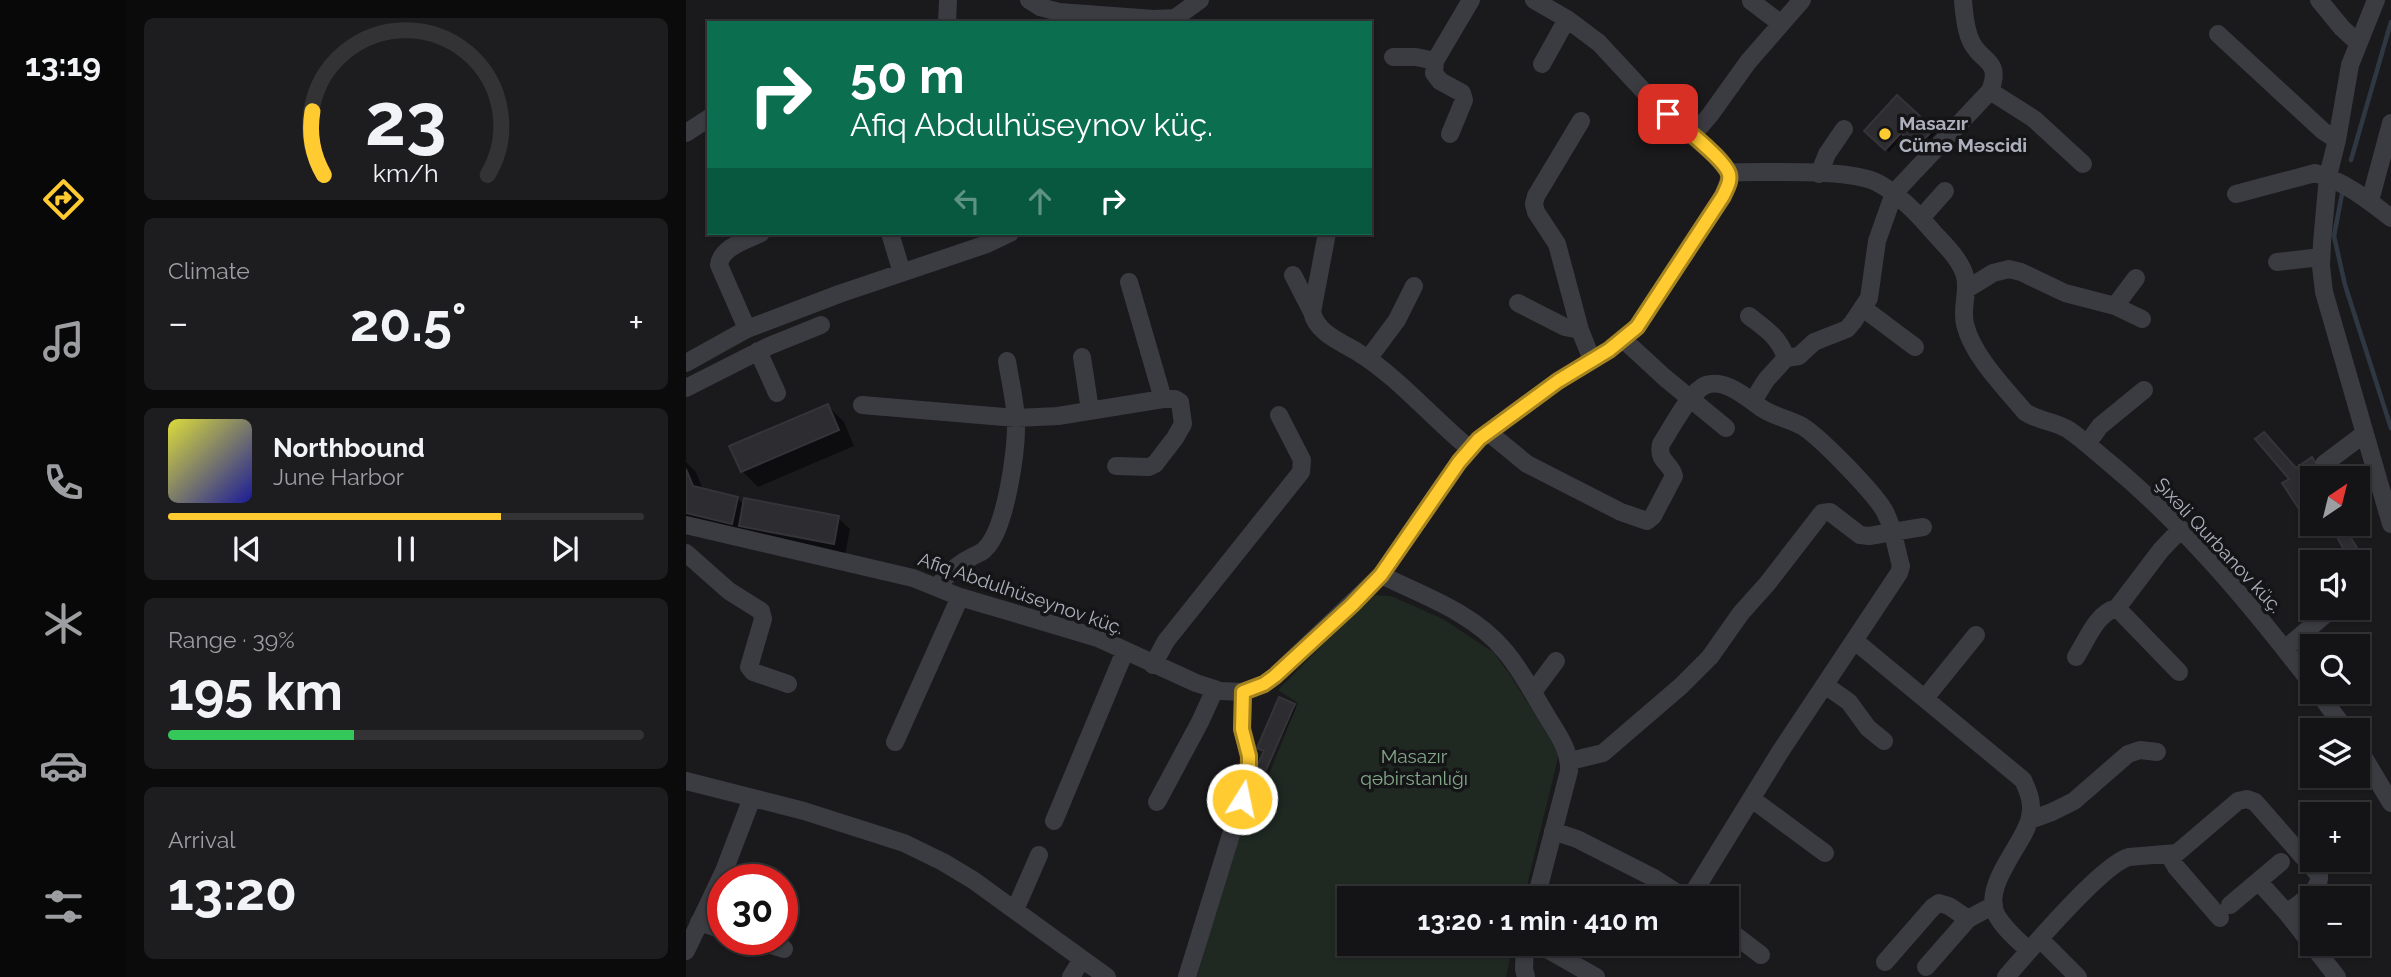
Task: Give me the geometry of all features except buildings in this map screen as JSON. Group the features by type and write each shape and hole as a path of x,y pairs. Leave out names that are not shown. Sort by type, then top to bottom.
{"street":[{"path":"947,21 948,0"},
{"path":"1029,0 1059,13 1180,20 1200,0"},
{"path":"1450,134 1464,100 1462,93 1440,81 1434,73 1435,61 1471,0"},
{"path":"1188,977 1247,783 1249,756 1242,729 1243,692 1264,684 1275,676 1381,575 1470,449 1488,432 1558,381 1624,340 1649,310 1723,196 1729,180 1729,172 1716,156 1651,99 1599,43 1567,19 1534,0"},
{"path":"1692,136 1748,62 1802,0"},
{"path":"1753,401 1766,380 1786,358 1799,356 1814,342 1847,329 1863,308 1872,287 1877,241 1894,193 1990,91 1994,69 1970,40 1963,0"},
{"path":"2319,0 2342,29 2357,42"},
{"path":"2376,0 2350,65 2328,176 2321,257 2324,292 2391,524"},
{"path":"1751,1 1780,23"},
{"path":"1542,64 1567,19"},
{"path":"2218,34 2315,124 2337,140"},
{"path":"1393,57 1416,57 1435,61"},
{"path":"1990,91 2042,125 2083,164"},
{"path":"686,133 707,119"},
{"path":"1581,121 1536,196 1534,204 1536,212 1557,244 1580,330 1592,360"},
{"path":"2370,201 2391,124"},
{"path":"1819,174 1827,154 1844,129"},
{"name":"Şıxəli Qurbanov küç.","path":"1729,172 1863,177 1894,193 1921,218 1960,265 1967,289 1965,323 1971,339 1987,365 2025,412 2033,418 2051,421 2068,429 2147,496 2181,529 2300,669"},
{"path":"2236,194 2315,173 2328,176 2370,201 2391,218"},
{"path":"1921,218 1945,191"},
{"path":"747,329 719,265 724,253 757,235"},
{"path":"891,235 902,273"},
{"path":"686,363 747,329 1006,235"},
{"path":"1312,312 1327,235"},
{"path":"2277,262 2321,257"},
{"path":"1967,289 1993,273 2009,269 2065,293 2115,306 2142,318"},
{"path":"1293,275 1314,321 1323,330 1368,359 1470,449"},
{"path":"2115,306 2136,278"},
{"path":"1129,282 1163,399"},
{"path":"1368,359 1397,320 1414,286"},
{"path":"1518,303 1565,327 1580,330"},
{"path":"1863,308 1915,347"},
{"path":"1749,316 1775,337 1782,345 1786,358"},
{"path":"686,388 758,351 821,325"},
{"path":"1624,340 1656,371 1726,428"},
{"path":"758,351 777,393"},
{"path":"1082,357 1090,410"},
{"path":"937,587 948,573 984,551 994,537 1002,515 1013,462 1016,418 1007,361"},
{"path":"1488,432 1527,464 1621,512 1647,521 1653,516 1674,476 1662,459 1661,443 1691,399 1704,386 1715,383 1738,392 1766,411 1804,427 1819,438 1879,502 1886,515 1901,566 1899,573 1791,735 1696,886"},
{"path":"2087,444 2100,426 2144,390"},
{"path":"862,405 1016,418 1058,416 1163,399 1180,402 1183,424 1155,464 1149,467 1116,466"},
{"path":"1153,664 1166,641 1301,472 1302,460 1279,415"},
{"path":"2324,464 2364,434"},
{"path":"1570,761 1603,753 1681,687 1710,657 1741,613 1822,513 1830,512 1860,534 1868,536 1923,527"},
{"name":"Afiq Abdulhüseynov küç.","path":"686,525 892,572 960,597 1068,627 1215,689 1232,693 1243,692"},
{"path":"2076,657 2101,617 2117,608 2161,550 2181,529"},
{"path":"686,553 729,591 761,611 763,619 750,667 753,672 788,684"},
{"path":"1381,575 1443,605 1490,635 1504,650 1559,734 1570,761 1570,771 1539,886"},
{"path":"895,742 960,597"},
{"path":"2117,608 2179,672"},
{"path":"2284,649 2319,620"},
{"path":"1924,698 1976,635"},
{"path":"1855,641 2023,780 2031,798 2030,820 2001,871 1994,911 2001,921 2078,977"},
{"path":"1054,821 1125,651"},
{"path":"1532,692 1556,661"},
{"path":"1825,685 1849,702 1868,728 1884,741"},
{"path":"1157,802 1215,689"},
{"path":"2030,820 2052,813 2074,801 2128,754 2140,750 2157,752"},
{"path":"2370,768 2391,803"},
{"path":"686,781 864,829 943,862 973,880 1107,977"},
{"path":"686,951 724,871 752,797"},
{"path":"1752,799 1825,853"},
{"path":"2006,977 2111,867 2122,859 2177,853 2238,801 2247,799 2255,802 2319,875 2320,882 2316,889 2287,913"},
{"path":"1553,831 1577,839 1668,886"},
{"path":"1015,910 1040,855"},
{"path":"2169,855 2176,867 2225,912 2281,862"},
{"path":"2259,882 2337,977"},
{"path":"1885,962 1939,903 1949,906 1968,919"},
{"path":"1926,967 1968,919 1994,905"},
{"path":"699,922 707,925"},
{"path":"1739,938 1761,955"},
{"path":"1524,956 1526,977"},
{"path":"1559,956 1596,977"},
{"path":"1071,977 1082,958"}],"green space":[{"name":"Masazır qəbirstanlığı","path":"1372,595 1391,596 1443,619 1493,652 1559,753 1527,886 1337,886 1337,956 1510,956 1506,977 1197,977 1234,845 1269,774 1298,703 1278,690"}],"waterway":[{"path":"2351,160 2391,22"},
{"path":"2342,194 2334,236 2345,285 2391,428"}],"place":[{"name":"Masazır Cümə Məscidi","path":"1885,134"}],"route":[{"path":"1242,799 1249,768 1249,756 1242,729 1243,692 1264,684 1275,676 1381,575 1459,462 1479,439 1558,381 1624,340 1637,327 1723,196 1729,180 1729,172 1723,163 1668,114"}]}
